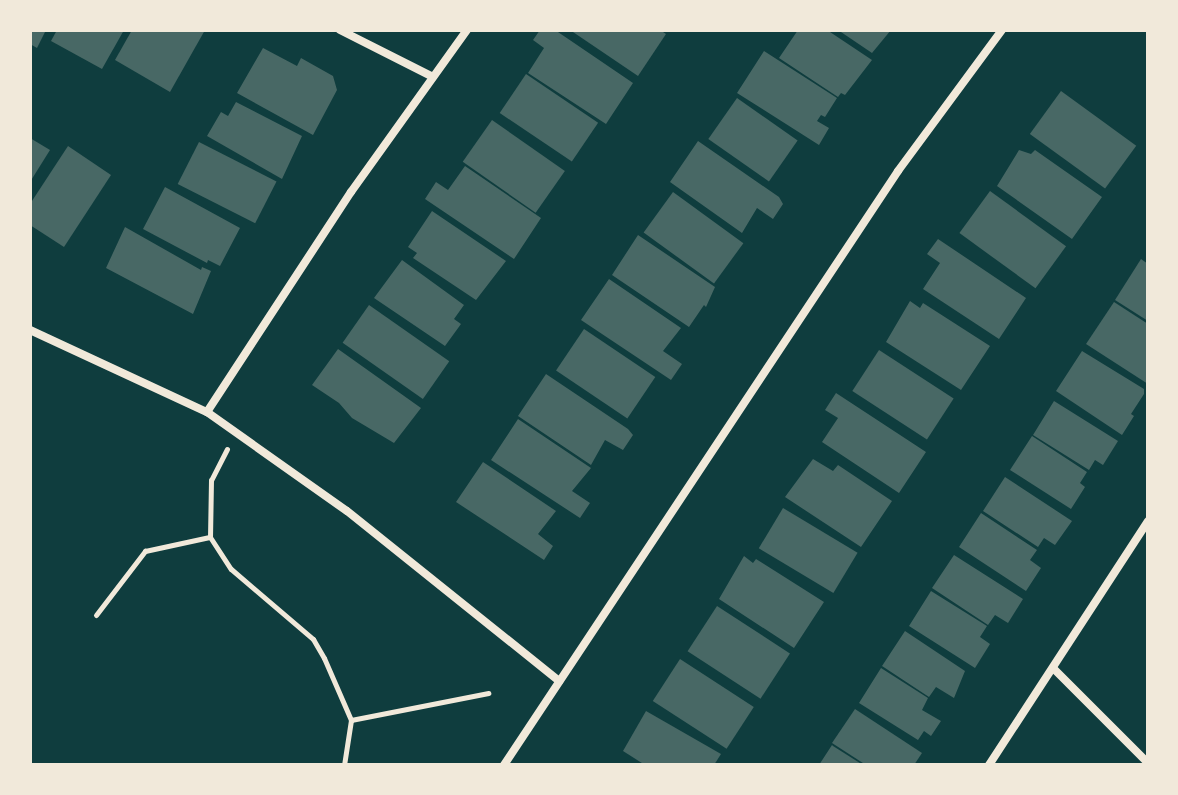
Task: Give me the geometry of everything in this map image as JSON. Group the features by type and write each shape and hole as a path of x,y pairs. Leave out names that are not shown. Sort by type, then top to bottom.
{"street":[{"path":"340,30 433,77"},
{"path":"207,412 351,192 467,30"},
{"path":"504,765 898,171 1002,30"},
{"path":"30,330 207,412 347,511 559,681"},
{"path":"989,765 1148,521"},
{"path":"1054,669 1148,763"}],"path":[{"path":"238,433 218,462 211,480 210,537 231,569 313,639 340,689 351,720 344,765"},
{"path":"96,615 145,551 210,537"},
{"path":"351,720 488,693"}],"building":[{"path":"30,30 46,30 37,48 30,44"},
{"path":"57,30 124,30 102,69 51,41"},
{"path":"132,30 205,30 170,92 115,60"},
{"path":"540,30 555,30 633,83 606,124 528,73 544,48 533,40"},
{"path":"570,30 660,30 666,34 638,76"},
{"path":"798,30 827,30 872,60 845,95 841,93 838,97 779,58"},
{"path":"838,30 891,30 872,53"},
{"path":"263,48 297,66 301,58 333,76 337,90 313,135 237,93"},
{"path":"764,51 837,98 825,117 821,115 817,121 829,128 819,145 737,93"},
{"path":"526,74 598,123 572,162 500,113"},
{"path":"1061,91 1136,146 1105,189 1030,134"},
{"path":"737,98 798,140 769,181 708,139"},
{"path":"236,102 302,136 282,179 207,136 221,112 228,116"},
{"path":"492,120 565,171 536,213 463,162"},
{"path":"30,138 50,150 30,182"},
{"path":"698,141 779,197 783,204 773,219 757,208 742,233 670,182"},
{"path":"199,142 277,181 255,223 178,184"},
{"path":"68,146 111,175 64,247 30,225 30,204"},
{"path":"1019,150 1031,154 1035,150 1102,197 1072,239 997,186"},
{"path":"465,166 541,218 514,259 425,199 436,182 448,190"},
{"path":"165,187 240,228 220,266 208,260 207,263 143,229"},
{"path":"990,191 1066,246 1035,288 959,233"},
{"path":"673,192 743,243 714,284 644,232"},
{"path":"432,211 506,261 476,300 413,258 417,253 408,247"},
{"path":"125,227 201,270 202,267 211,271 193,314 106,268"},
{"path":"638,235 715,287 706,307 704,305 689,327 612,275"},
{"path":"938,239 1026,298 999,339 923,289 940,263 927,254"},
{"path":"1141,259 1148,264 1148,321 1115,300"},
{"path":"402,260 464,305 454,319 461,324 445,346 374,298"},
{"path":"609,279 681,328 663,351 682,364 671,380 581,320"},
{"path":"910,301 920,308 923,303 990,346 961,390 886,342"},
{"path":"1114,302 1148,324 1148,384 1086,344"},
{"path":"369,305 449,361 423,399 343,343"},
{"path":"584,329 655,377 627,419 556,370"},
{"path":"338,349 421,408 394,443 352,418 339,403 312,385"},
{"path":"879,350 954,398 927,440 852,391"},
{"path":"1082,351 1144,389 1131,414 1134,416 1122,435 1056,391"},
{"path":"546,374 628,429 633,435 623,450 605,440 591,465 518,416"},
{"path":"836,393 926,452 899,493 822,442 838,418 825,410"},
{"path":"1054,401 1118,441 1103,465 1095,460 1089,470 1033,435"},
{"path":"518,419 591,468 572,491 590,503 580,518 491,460"},
{"path":"1032,436 1087,472 1080,483 1085,487 1071,509 1010,470"},
{"path":"813,459 833,471 838,465 892,501 861,547 785,497"},
{"path":"483,462 556,511 538,534 553,546 544,560 456,502"},
{"path":"1005,477 1072,521 1055,545 1044,538 1038,547 983,511"},
{"path":"783,508 858,553 833,593 759,548"},
{"path":"981,513 1037,550 1030,560 1041,568 1026,591 959,547"},
{"path":"954,555 1023,599 1008,623 995,615 988,625 932,588"},
{"path":"744,556 753,563 756,559 824,602 794,648 719,599"},
{"path":"931,591 987,626 980,637 990,644 975,668 909,626"},
{"path":"717,606 790,653 761,699 688,651"},
{"path":"905,631 965,671 954,698 936,687 929,697 882,666"},
{"path":"680,659 754,707 727,749 653,701"},
{"path":"881,668 928,698 922,710 941,721 931,736 924,731 918,740 859,703"},
{"path":"855,709 922,753 914,765 866,765 832,743"},
{"path":"646,711 721,754 714,765 645,765 623,751"},
{"path":"833,746 863,765 819,765"}]}
